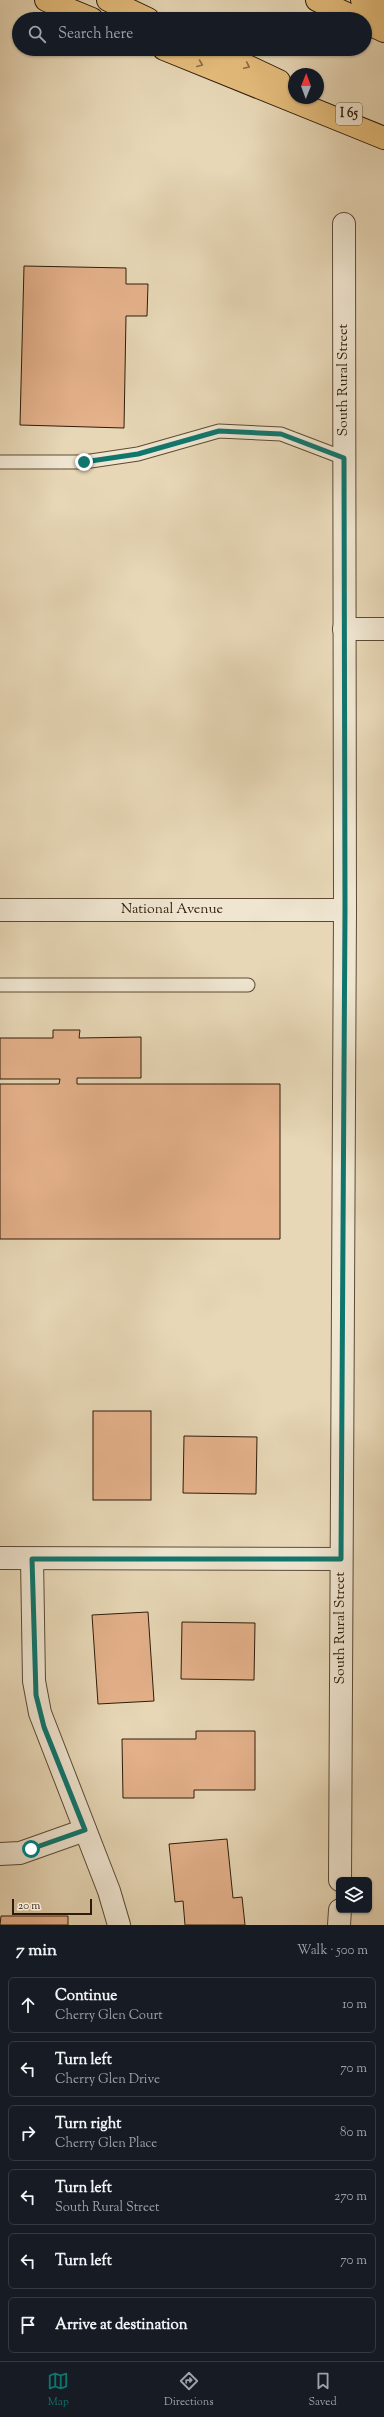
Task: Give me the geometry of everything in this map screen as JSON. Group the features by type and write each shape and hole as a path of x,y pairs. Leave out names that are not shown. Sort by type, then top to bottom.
{"highway":[{"path":"46,0 75,12"},
{"path":"108,0 133,12"},
{"path":"317,0 343,12"},
{"path":"362,0 384,12"},
{"path":"372,25 384,31"},
{"path":"181,56 384,138"},
{"path":"227,56 288,85"},
{"name":"I 65","path":"324,102 384,131"}],"street":[{"name":"South Rural Street","path":"340,1877 345,910 344,224"},
{"path":"344,629 384,629"},
{"name":"National Avenue","path":"0,910 345,910"},
{"path":"0,1558 341,1559"},
{"path":"32,1559 36,1695 44,1727 109,1891 119,1925"},
{"path":"0,1854 20,1853 85,1830"},
{"path":"339,1925 340,1913"}],"lane":[{"path":"0,462 84,462 138,454 219,431 281,434 344,458"},
{"path":"0,985 248,985"}],"building":[{"path":"24,266 126,268 126,284 148,284 147,316 126,316 124,428 20,425"},
{"path":"53,1030 80,1030 79,1038 141,1037 141,1078 77,1078 77,1084 280,1084 280,1239 0,1239 0,1084 59,1084 60,1079 0,1079 0,1038 53,1038"},
{"path":"93,1411 151,1411 151,1500 93,1500"},
{"path":"184,1436 257,1437 256,1494 183,1493"},
{"path":"148,1612 154,1701 98,1704 92,1615"},
{"path":"182,1622 255,1623 254,1680 181,1679"},
{"path":"196,1731 255,1731 255,1790 194,1790 194,1798 123,1798 122,1739 196,1739"},
{"path":"227,1839 233,1898 242,1897 245,1925 185,1925 183,1901 175,1902 169,1844"},
{"path":"1,1916 68,1916 68,1925 0,1925"}],"route":[{"path":"31,1849 45,1846 85,1830 44,1727 36,1695 34,1681 32,1559 341,1559 345,910 344,458 281,434 219,431 138,454 84,462"}]}
